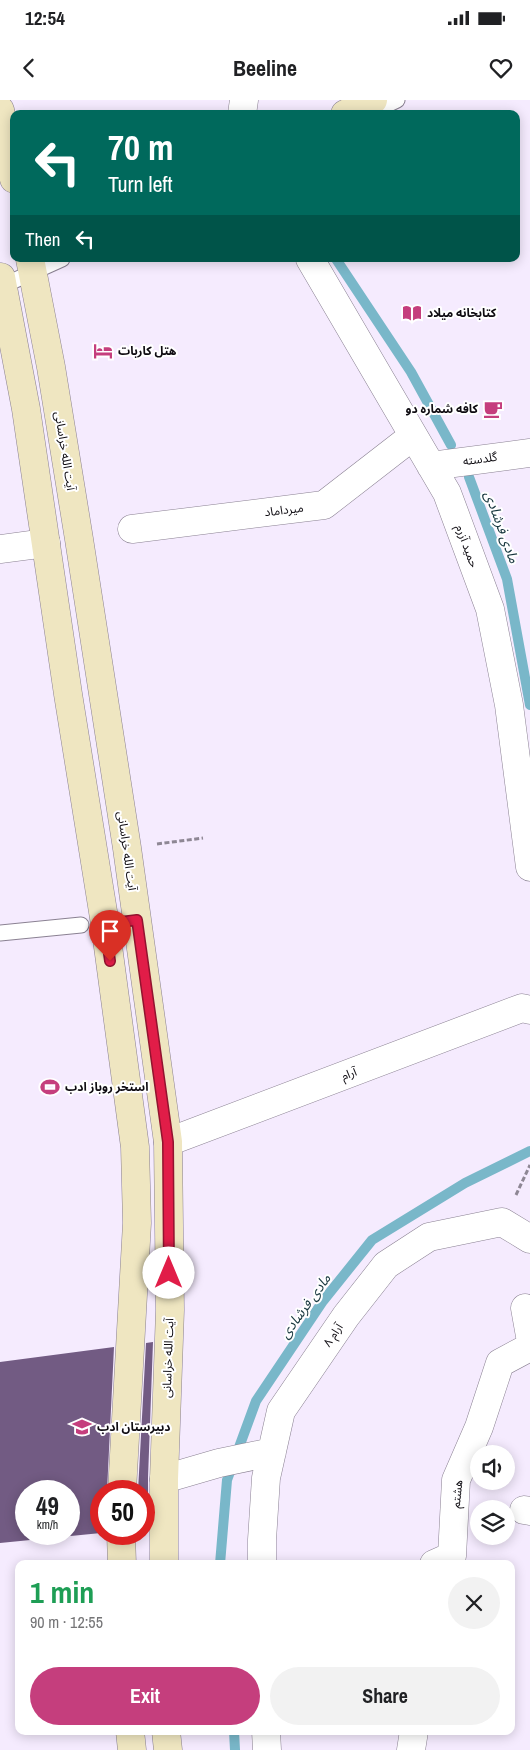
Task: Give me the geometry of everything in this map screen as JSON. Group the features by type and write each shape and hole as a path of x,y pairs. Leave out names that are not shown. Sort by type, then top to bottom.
{"main road":[{"path":"353,110 373,100"},
{"path":"0,110 10,159"},
{"path":"41,263 0,278 26,409 68,694 93,924 135,1147 137,1223 123,1480"},
{"name":"آیت الله خراسانی","path":"41,263 53,376 127,848 168,1142 170,1310 164,1479 164,1560"},
{"path":"93,924 137,920"},
{"path":"121,1545 122,1560"},
{"path":"130,1735 132,1750"},
{"path":"166,1735 168,1750"}],"street":[{"name":"حمید آزرم","path":"312,262 447,494 490,609 509,704 530,867"},
{"name":"میرداماد","path":"132,529 324,505 413,436"},
{"name":"گلدسته","path":"431,466 530,453"},
{"path":"0,549 46,543"},
{"name":"آرام","path":"168,1142 522,1008 530,1010"},
{"name":"۸ آرام","path":"262,1560 266,1478 281,1411 346,1316 386,1265 429,1237 502,1222 530,1239"},
{"path":"525,1308 530,1336"},
{"name":"هشتم","path":"443,1560 452,1556 456,1480 480,1427 500,1363 530,1347"},
{"path":"164,1479 219,1463 272,1452"},
{"path":"266,1735 266,1750"},
{"path":"410,1750 413,1735"}],"lane":[{"path":"376,110 397,100"},
{"path":"0,932 93,924"}],"path":[{"path":"127,848 204,838"}],"building":[{"path":"153,1342 148,1480 139,1480 146,1343"},
{"path":"114,1347 108,1480 90,1480 90,1534 80,1535 80,1480 15,1480 15,1542 0,1543 0,1362"}],"waterway":[{"name":"مادی فرشادی","path":"338,262 411,372 451,445"},
{"name":"مادی فرشادی","path":"469,477 507,579 530,705"},
{"name":"مادی فرشادی","path":"220,1560 227,1480 256,1401 323,1301 372,1240 465,1183 530,1151"},
{"name":"مادی فرشادی","path":"234,1735 235,1750"}],"place":[{"name":"کتابخانه میلاد","path":"412,313"},
{"name":"هتل کاربات","path":"103,351"},
{"name":"کافه شماره دو","path":"493,409"},
{"name":"استخر روباز ادب","path":"50,1087"},
{"name":"دبیرستان ادب","path":"82,1427"}],"route":[{"path":"110,961 105,924 137,920 168,1142 169,1273"}]}
